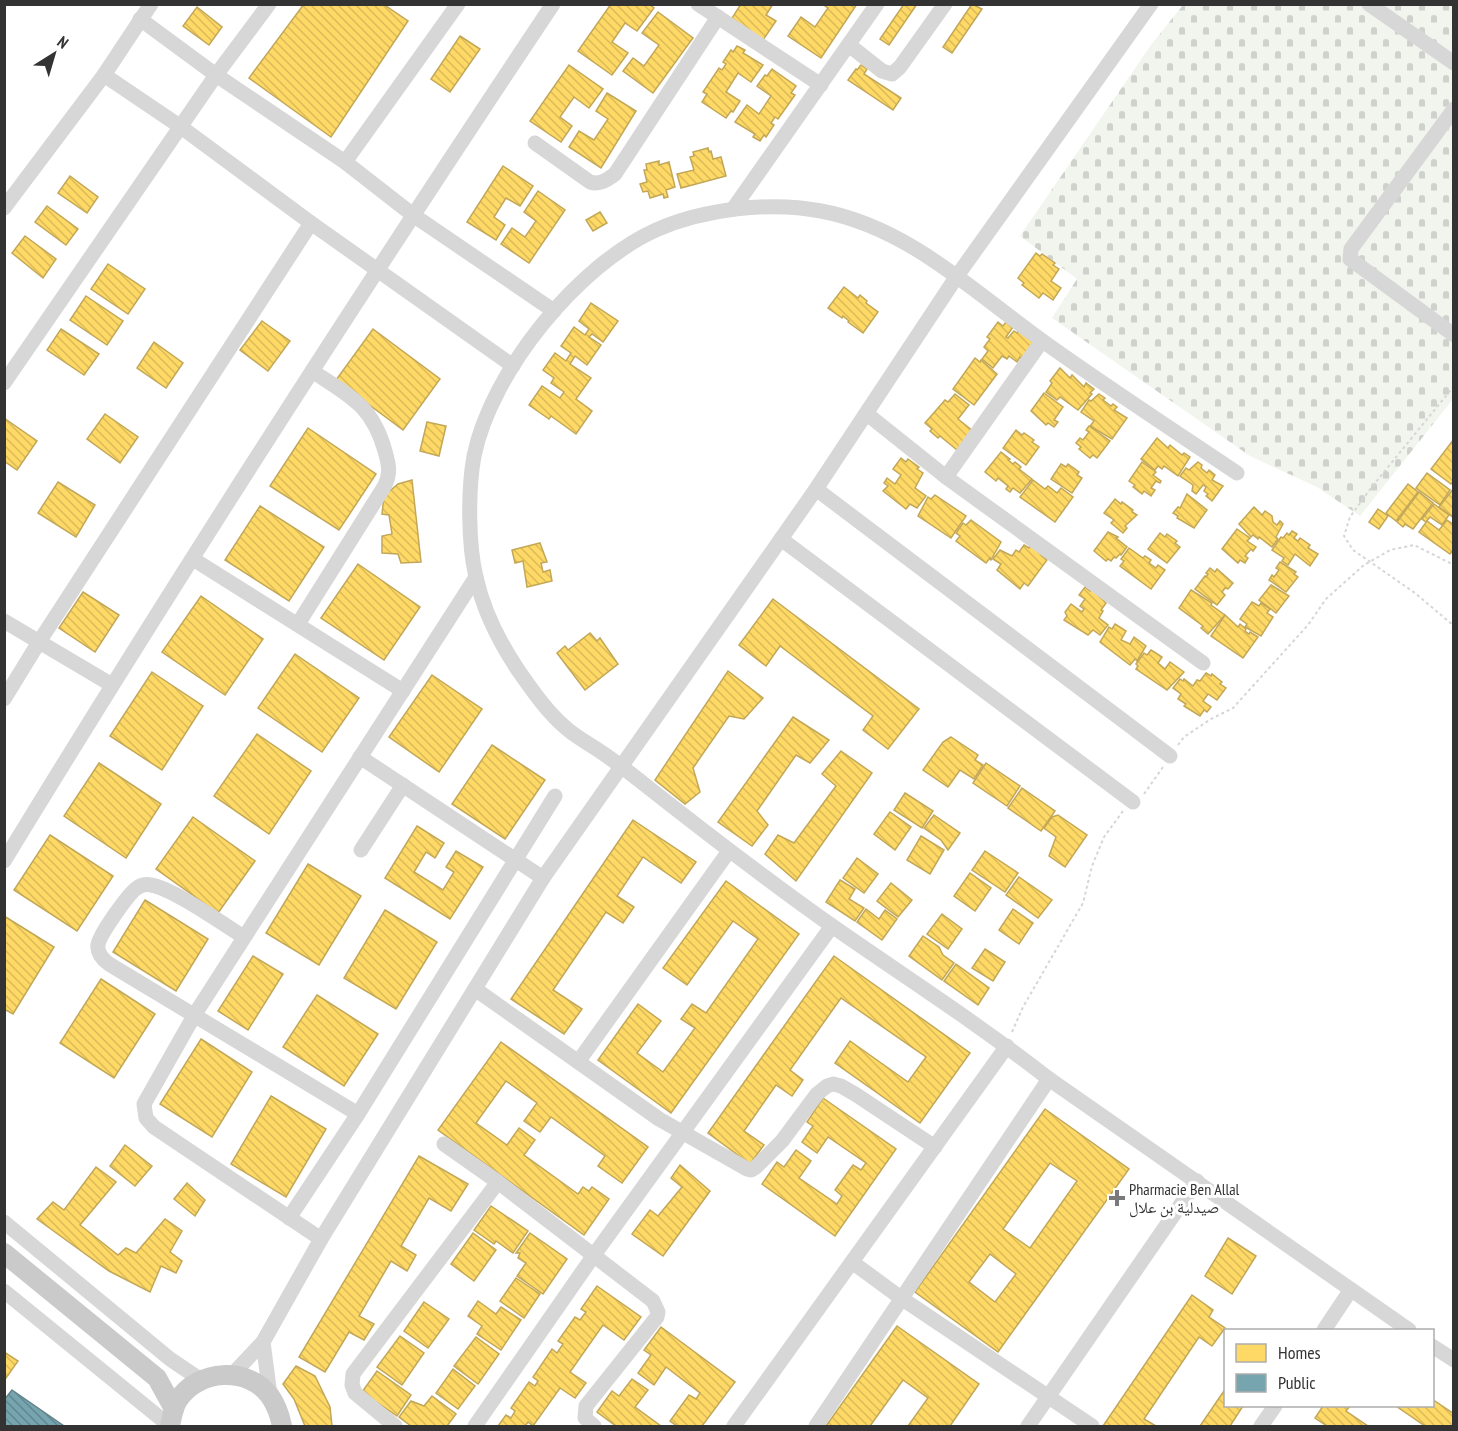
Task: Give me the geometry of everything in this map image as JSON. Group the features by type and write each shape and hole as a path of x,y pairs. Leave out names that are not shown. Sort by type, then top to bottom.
{"main road":[{"path":"4,1253 157,1378 171,1420"},
{"path":"171,1420 179,1399 198,1382 218,1375 231,1375 246,1378 259,1385 270,1395 278,1410 282,1426"},
{"path":"157,1378 198,1382"}],"street":[{"path":"4,208 104,75 151,4"},
{"path":"4,383 216,75 269,4"},
{"path":"345,162 458,4"},
{"path":"4,861 112,685 412,214 553,4"},
{"path":"698,4 821,85"},
{"path":"733,208 878,4"},
{"path":"849,45 882,71 892,74 900,68 945,4"},
{"path":"231,1375 263,1342 321,1239 543,879 782,539 957,276 1150,4"},
{"path":"1369,4 1454,63"},
{"path":"535,143 590,182 598,183 608,179 615,174 718,17"},
{"path":"140,19 216,75 345,162 412,214 554,311"},
{"path":"104,75 181,127 310,223 513,366"},
{"path":"1453,333 1350,259 1351,249 1454,109"},
{"path":"1237,473 1042,341 957,276 875,227 818,210 733,208 687,219 656,230 629,244 584,281 532,337 487,413 474,459 470,513 476,577 492,621 515,666 543,704 566,728 622,766 729,851 832,926 1007,1046 1350,1291 1407,1329"},
{"path":"4,699 310,223"},
{"path":"946,477 1042,341"},
{"path":"298,624 384,487 390,470 379,430 364,408 312,371"},
{"path":"867,414 946,477 1203,663"},
{"path":"816,489 1170,756"},
{"path":"782,539 1134,802"},
{"path":"193,560 403,690"},
{"path":"321,1239 154,1127 146,1118 144,1108 147,1097 195,1014 476,577"},
{"path":"4,621 112,685"},
{"path":"360,757 543,879"},
{"path":"361,850 403,785"},
{"path":"289,1218 358,1114 555,796"},
{"path":"578,1062 729,851"},
{"path":"244,937 173,894 151,885 144,885 134,891 106,928 98,947 103,959 358,1114"},
{"path":"474,1426 594,1255 832,926"},
{"path":"475,989 659,1119 751,1170 782,1141 817,1094 833,1084 855,1094 935,1147"},
{"path":"734,1426 1007,1046"},
{"path":"816,1426 1049,1078"},
{"path":"444,1144 498,1182 649,1297 658,1312 657,1317 586,1406 585,1418 594,1426"},
{"path":"1028,1426 1197,1181"},
{"path":"396,1426 355,1393 352,1385 353,1374 498,1182"},
{"path":"4,1222 198,1382"},
{"path":"852,1262 901,1298 1092,1426"},
{"path":"4,1291 171,1420"},
{"path":"1325,1329 1350,1291"},
{"path":"263,1342 270,1395"},
{"path":"1434,1347 1454,1360"},
{"path":"1261,1426 1274,1407"}],"path":[{"path":"1454,386 1371,488 1350,517 1344,536 1353,550 1415,593 1454,626"},
{"path":"1007,1046 1023,1007 1083,903 1092,866 1104,837 1125,808 1144,795 1184,737 1210,719 1233,708 1308,625 1326,599 1370,562 1390,550 1414,545 1454,565"}],"green space":[{"path":"1183,5 1453,5 1453,399 1360,516 1317,487 1250,456 1052,318 1077,279 1020,236 1151,45"}],"building: Homes":[{"path":"304,4 383,4 408,21 331,137 249,78"},
{"path":"611,4 649,4 654,8 637,31 625,23 612,42 628,53 612,75 578,51"},
{"path":"741,4 773,4 766,15 776,21 763,40 732,18"},
{"path":"822,4 857,4 821,58 788,36 801,17 815,27 828,8"},
{"path":"904,4 917,4 889,45 880,39"},
{"path":"972,4 982,9 952,53 943,47"},
{"path":"197,7 222,27 209,45 183,26"},
{"path":"658,12 693,38 653,93 623,71 633,58 644,66 659,45 642,33"},
{"path":"460,36 480,49 450,92 431,79"},
{"path":"737,46 745,50 743,53 763,65 751,82 738,73 726,92 740,101 726,118 702,102 707,94 703,92 719,68 722,70 726,64 723,62 731,50 733,52"},
{"path":"569,65 603,89 589,108 574,97 560,117 572,126 561,142 530,121"},
{"path":"861,65 867,69 864,74 901,98 893,110 848,80"},
{"path":"772,69 796,86 791,93 795,95 778,119 775,117 771,123 774,125 766,137 764,135 760,141 753,137 755,134 735,122 747,105 759,114 771,96 757,86"},
{"path":"607,93 636,111 601,168 569,147 579,131 594,140 608,119 596,111"},
{"path":"708,148 713,159 721,157 726,176 681,188 677,174 694,170 690,157 694,156 693,152"},
{"path":"659,161 659,165 669,162 675,187 666,190 668,197 664,198 663,194 650,198 648,191 643,192 640,184 647,182 644,170 647,170 646,164"},
{"path":"503,166 533,186 520,206 506,198 494,217 505,225 496,240 467,222"},
{"path":"70,176 98,197 87,213 58,193"},
{"path":"538,191 565,210 529,263 501,244 512,228 525,237 536,221 524,212"},
{"path":"47,206 78,229 66,245 35,222"},
{"path":"600,212 607,223 593,231 586,220"},
{"path":"25,236 56,259 43,278 12,253"},
{"path":"1036,253 1040,256 1042,254 1055,263 1053,265 1059,269 1051,281 1061,288 1053,300 1043,293 1039,298 1022,285 1024,283 1018,278"},
{"path":"108,264 145,289 128,314 91,289"},
{"path":"844,287 858,298 860,295 878,312 863,333 843,316 842,318 828,308"},
{"path":"86,296 123,321 107,345 70,320"},
{"path":"591,303 618,321 603,342 592,334 589,337 601,345 587,365 575,356 570,364 591,378 576,399 592,411 576,434 551,416 549,419 529,405 542,386 560,398 564,392 551,383 554,378 543,370 555,353 566,361 571,353 561,346 574,327 585,335 589,329 579,321"},
{"path":"262,321 290,341 268,371 240,350"},
{"path":"998,322 1003,326 1006,322 1013,327 1006,337 1018,331 1033,342 1023,360 1020,357 1017,362 1009,356 1007,359 1002,356 993,368 982,359 988,351 984,347 990,339 987,337"},
{"path":"61,329 99,354 84,375 47,350"},
{"path":"373,329 440,379 403,430 336,380"},
{"path":"154,342 183,363 166,388 137,368"},
{"path":"975,358 980,362 981,360 997,374 974,405 953,389"},
{"path":"1060,368 1070,378 1072,375 1084,387 1086,383 1094,389 1078,410 1060,397 1057,400 1046,392 1052,383 1050,381"},
{"path":"1044,393 1063,407 1054,420 1058,422 1054,427 1048,423 1046,425 1031,411"},
{"path":"955,394 969,405 958,419 973,431 957,450 940,436 938,438 925,423 945,400 948,402"},
{"path":"1099,394 1111,406 1113,404 1117,407 1114,410 1127,418 1112,439 1090,426 1094,421 1081,412 1089,400 1091,401"},
{"path":"105,414 138,437 120,463 87,439"},
{"path":"4,418 37,441 17,470 4,461"},
{"path":"427,422 446,426 439,456 420,451"},
{"path":"1089,426 1110,441 1097,458 1093,455 1090,458 1079,449 1081,447 1076,443 1080,438 1083,440 1089,432 1086,430"},
{"path":"308,428 376,474 339,530 270,486"},
{"path":"1016,430 1034,440 1032,442 1039,447 1026,465 1003,448"},
{"path":"1157,438 1168,448 1170,445 1182,455 1184,453 1190,457 1178,476 1164,466 1162,469 1158,466 1155,470 1141,459"},
{"path":"1454,439 1454,480 1451,484 1431,469"},
{"path":"1001,452 1013,464 1015,462 1021,467 1019,469 1032,479 1020,493 1013,488 1010,492 1006,489 1008,486 998,478 996,481 985,472"},
{"path":"901,458 906,462 908,459 923,473 915,488 926,496 917,508 910,504 906,509 883,491 888,486 884,483 887,478 895,484 901,475 893,469"},
{"path":"1142,462 1156,472 1153,475 1161,481 1160,483 1156,481 1151,488 1155,490 1151,496 1144,491 1142,494 1129,481"},
{"path":"1198,462 1207,473 1209,470 1215,475 1212,480 1223,486 1212,501 1206,496 1208,494 1204,491 1206,487 1203,485 1196,494 1192,491 1193,485 1180,476 1186,468 1189,470"},
{"path":"1061,464 1066,467 1068,464 1079,472 1077,475 1082,478 1072,493 1051,479"},
{"path":"1427,473 1450,490 1440,505 1416,488"},
{"path":"412,480 421,562 401,563 398,554 382,553 382,536 392,534 389,515 382,514 384,496 398,484"},
{"path":"1033,480 1045,489 1048,486 1057,493 1061,488 1073,497 1055,522 1020,497"},
{"path":"58,482 95,505 76,537 38,513"},
{"path":"1408,484 1418,492 1396,521 1386,513"},
{"path":"1454,488 1454,518 1439,507"},
{"path":"1419,492 1433,503 1413,529 1405,524 1403,527 1397,522"},
{"path":"1187,494 1207,510 1194,528 1173,513 1178,507 1180,508"},
{"path":"935,495 966,516 951,538 918,516 928,497 931,499"},
{"path":"1115,499 1137,515 1125,526 1127,528 1123,533 1111,523 1114,520 1104,513"},
{"path":"1434,504 1449,515 1442,525 1430,517 1426,522 1422,519"},
{"path":"260,506 324,547 289,601 225,560"},
{"path":"1254,507 1262,515 1265,511 1272,516 1273,522 1277,525 1280,521 1283,524 1276,537 1278,539 1272,547 1259,537 1258,539 1253,535 1251,537 1239,524"},
{"path":"1378,509 1388,516 1379,529 1369,522"},
{"path":"971,520 1001,542 991,560 990,558 986,563 956,541 960,536 956,533 963,523 966,525"},
{"path":"1447,520 1454,525 1454,549 1450,554 1419,532 1427,521 1439,530"},
{"path":"1237,529 1250,538 1247,541 1256,547 1245,556 1248,558 1245,563 1240,560 1238,563 1222,549"},
{"path":"1292,531 1297,534 1294,538 1298,541 1300,538 1310,545 1308,548 1318,554 1310,566 1295,554 1288,565 1282,561 1284,558 1272,550 1281,537 1283,538 1287,533 1289,535"},
{"path":"1108,532 1118,537 1116,538 1127,547 1121,555 1114,557 1111,561 1108,559 1106,561 1094,551"},
{"path":"1160,533 1165,537 1167,534 1177,541 1175,543 1180,547 1167,563 1148,549"},
{"path":"540,543 547,562 541,563 543,572 550,570 552,581 527,587 523,561 515,563 512,550"},
{"path":"1024,545 1029,548 1031,545 1047,560 1028,586 1024,583 1020,589 997,570 1001,564 993,559 1000,550 1012,556"},
{"path":"1129,548 1143,558 1145,556 1151,560 1149,563 1156,568 1158,565 1165,570 1151,589 1120,566 1124,561 1121,559"},
{"path":"1280,562 1296,572 1294,574 1298,577 1286,592 1269,580 1279,570 1276,568"},
{"path":"358,564 420,607 384,660 321,618"},
{"path":"1210,568 1215,572 1217,569 1233,583 1222,592 1225,595 1217,605 1195,589 1206,577"},
{"path":"1271,585 1289,596 1276,613 1259,600"},
{"path":"1085,587 1090,591 1091,588 1106,603 1099,618 1108,625 1100,635 1093,630 1088,635 1064,620 1067,616 1065,612 1071,604 1082,612 1084,609 1080,606 1085,599 1079,595"},
{"path":"1191,590 1212,603 1211,605 1225,615 1208,634 1201,628 1203,626 1179,608"},
{"path":"83,592 119,615 95,652 59,628"},
{"path":"201,596 263,639 225,695 162,652"},
{"path":"773,599 919,709 888,749 863,730 873,716 780,646 766,666 739,645"},
{"path":"1252,602 1259,606 1261,603 1270,609 1267,613 1273,617 1261,636 1245,627 1247,624 1240,619"},
{"path":"1225,615 1238,627 1240,624 1249,634 1250,632 1258,637 1243,658 1211,636"},
{"path":"1115,624 1126,631 1121,640 1130,644 1134,637 1146,646 1137,661 1135,659 1130,665 1100,642 1109,627 1112,629"},
{"path":"590,633 597,641 600,638 618,664 585,690 557,653 565,646 568,650"},
{"path":"1151,650 1162,657 1158,663 1165,669 1170,662 1184,672 1167,690 1136,669 1138,666 1136,664 1144,653 1147,655"},
{"path":"295,654 359,698 322,752 258,708"},
{"path":"728,671 763,698 744,719 729,716 693,768 700,792 685,804 655,780"},
{"path":"152,672 203,706 162,770 110,736"},
{"path":"1206,673 1211,676 1212,674 1226,688 1217,700 1208,694 1203,701 1211,707 1207,712 1204,710 1200,716 1184,706 1186,704 1178,699 1181,694 1173,688 1180,679 1183,681 1184,679 1193,686"},
{"path":"432,675 482,709 439,772 389,737"},
{"path":"793,717 829,740 810,763 796,755 757,811 768,825 752,846 718,822"},
{"path":"257,734 311,771 269,834 214,796"},
{"path":"951,737 978,755 975,760 983,765 974,779 960,770 948,787 923,770 943,742"},
{"path":"492,745 545,780 505,839 452,804"},
{"path":"841,751 872,773 796,881 765,854 778,835 794,843 836,786 822,774"},
{"path":"99,763 161,804 126,858 64,816"},
{"path":"986,763 1020,786 1007,806 973,783"},
{"path":"1022,788 1055,811 1041,831 1008,808"},
{"path":"905,793 933,811 922,828 894,810"},
{"path":"890,812 911,827 895,850 874,834"},
{"path":"934,815 960,833 948,850 941,840 924,828"},
{"path":"1058,815 1087,835 1065,867 1049,856 1056,837 1044,828 1052,817"},
{"path":"193,817 255,861 218,913 156,869"},
{"path":"633,820 696,862 681,883 643,857 617,896 634,907 623,923 606,912 553,990 582,1009 564,1034 511,999"},
{"path":"417,826 444,843 435,858 426,852 414,872 443,890 454,872 446,867 456,851 483,867 450,919 385,878"},
{"path":"50,835 113,876 77,931 14,890"},
{"path":"921,836 944,850 930,874 907,860"},
{"path":"985,851 1018,873 1005,892 972,870"},
{"path":"857,858 878,874 864,893 843,878"},
{"path":"308,864 361,896 319,965 266,933"},
{"path":"970,873 991,888 975,911 954,896"},
{"path":"1019,877 1052,900 1038,918 1006,895"},
{"path":"840,880 855,889 849,899 864,908 855,921 826,902"},
{"path":"726,881 799,934 671,1113 598,1060 638,1004 661,1021 637,1053 663,1072 695,1028 681,1019 692,1004 706,1013 758,939 733,921 687,985 663,968"},
{"path":"891,883 912,900 898,917 877,901"},
{"path":"145,900 208,939 176,991 113,952"},
{"path":"866,909 879,919 885,910 897,919 882,940 857,922"},
{"path":"1013,909 1033,923 1019,944 999,930"},
{"path":"385,910 437,942 396,1009 344,978"},
{"path":"942,914 962,929 948,949 927,934"},
{"path":"4,916 54,947 13,1014 4,1009"},
{"path":"923,936 939,947 943,955 954,963 942,980 909,956"},
{"path":"985,949 1005,962 993,981 972,968"},
{"path":"253,956 283,974 248,1030 218,1011"},
{"path":"834,956 970,1053 920,1123 835,1063 850,1041 908,1082 926,1057 841,998 790,1070 803,1080 792,1096 776,1085 744,1131 764,1145 750,1164 708,1133"},
{"path":"956,964 989,988 978,1005 944,981"},
{"path":"101,979 155,1014 114,1078 60,1043"},
{"path":"317,995 378,1034 344,1086 283,1047"},
{"path":"201,1039 252,1072 212,1137 160,1104"},
{"path":"501,1042 648,1147 622,1183 598,1166 605,1156 551,1117 540,1132 524,1121 537,1103 506,1081 476,1123 507,1145 519,1128 535,1140 524,1155 578,1194 583,1187 589,1191 592,1187 609,1199 584,1235 438,1130"},
{"path":"271,1096 326,1129 286,1197 231,1164"},
{"path":"823,1098 896,1149 835,1236 762,1184 777,1162 784,1167 796,1150 811,1161 799,1178 837,1204 842,1196 835,1190 853,1165 861,1170 866,1163 828,1137 817,1153 802,1142 813,1126 807,1122"},
{"path":"1045,1109 1129,1169 998,1352 915,1292","holes":["1050,1163 1077,1181 1030,1248 1003,1229","990,1254 1016,1274 995,1302 969,1282"]},
{"path":"125,1145 152,1166 135,1186 110,1166"},
{"path":"419,1156 468,1184 451,1211 429,1198 401,1246 416,1255 407,1271 391,1261 359,1316 374,1324 364,1340 349,1332 325,1372 299,1357"},
{"path":"680,1165 710,1191 663,1256 632,1234 650,1210 658,1216 682,1187 671,1178"},
{"path":"96,1167 116,1182 80,1225 118,1255 126,1248 136,1253 165,1219 182,1231 170,1252 182,1261 176,1273 161,1266 150,1292 109,1271 37,1219 53,1202 64,1210"},
{"path":"187,1183 205,1200 195,1216 174,1199"},
{"path":"491,1206 528,1231 513,1253 496,1241 494,1244 474,1230"},
{"path":"473,1233 496,1250 474,1281 451,1264"},
{"path":"530,1233 567,1259 543,1294 517,1276 526,1263 518,1258 520,1253 516,1253"},
{"path":"1228,1238 1256,1256 1232,1294 1205,1276"},
{"path":"516,1278 540,1294 524,1318 500,1301"},
{"path":"597,1286 641,1317 624,1340 603,1325 570,1372 586,1383 575,1398 560,1388 533,1426 528,1422 525,1426 498,1426 506,1415 511,1418 515,1411 511,1408 529,1382 535,1386 538,1381 533,1377 552,1349 557,1353 563,1344 558,1341 575,1317 580,1320 586,1312 581,1309"},
{"path":"1192,1295 1213,1310 1209,1317 1225,1328 1212,1346 1199,1337 1144,1419 1156,1426 1103,1426"},
{"path":"478,1301 496,1314 501,1307 521,1320 501,1350 477,1334 482,1326 468,1316"},
{"path":"424,1302 449,1319 428,1348 404,1331"},
{"path":"897,1326 979,1384 950,1426 908,1426 928,1398 903,1380 870,1426 826,1426"},
{"path":"661,1327 735,1382 702,1426 677,1426 670,1421 689,1395 696,1399 700,1393 666,1367 654,1385 638,1373 651,1355 644,1350"},
{"path":"400,1336 424,1353 402,1385 377,1367"},
{"path":"476,1337 499,1354 478,1384 454,1366"},
{"path":"4,1352 18,1361 6,1378 4,1377"},
{"path":"296,1366 315,1376 330,1407 332,1426 305,1426 294,1399 283,1384"},
{"path":"453,1369 475,1386 458,1409 436,1393"},
{"path":"377,1371 411,1395 397,1416 362,1392"},
{"path":"632,1379 648,1390 635,1407 661,1426 616,1426 597,1412 612,1391 619,1396"},
{"path":"1224,1391 1224,1407 1242,1407 1230,1426 1200,1426"},
{"path":"432,1396 456,1414 447,1426 411,1426 399,1417 411,1401 424,1406"},
{"path":"1434,1400 1454,1414 1454,1426 1425,1426 1397,1407 1434,1407"},
{"path":"1322,1407 1349,1407 1346,1411 1368,1426 1327,1426 1315,1418"}],"building: Public":[{"path":"12,1390 64,1426 4,1426 4,1400"}],"place":[{"name":"Pharmacie Ben Allal صيدلية بن علال","path":"1117,1198"}]}
